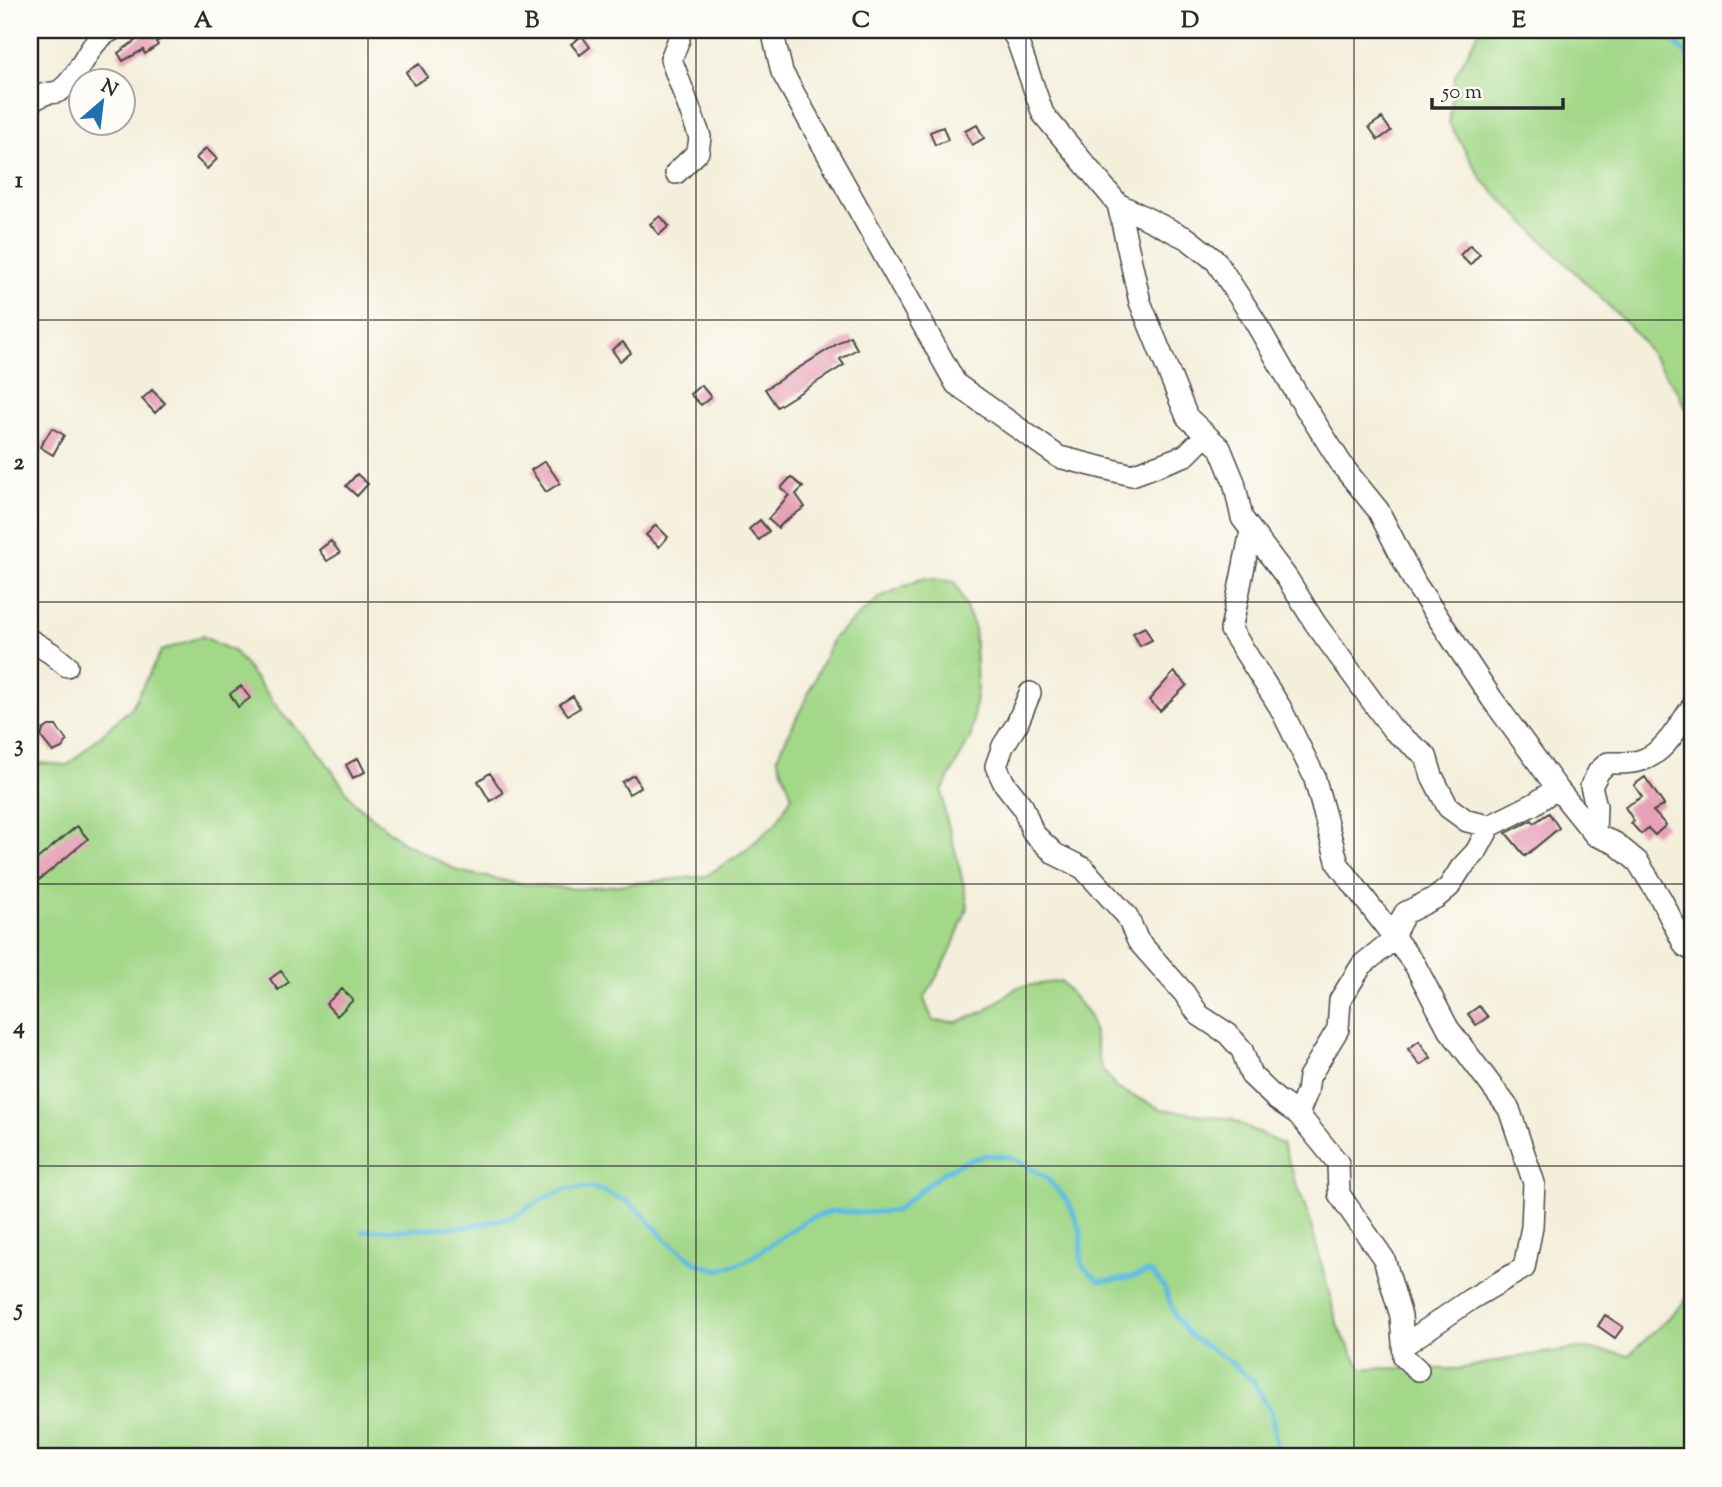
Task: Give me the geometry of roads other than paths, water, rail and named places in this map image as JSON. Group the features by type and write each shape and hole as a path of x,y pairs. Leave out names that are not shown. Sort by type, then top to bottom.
{"street":[{"path":"30,102 45,94 58,92 82,65 94,43 112,30"},
{"path":"676,173 698,152 700,137 671,59 679,39 679,30"},
{"path":"772,30 782,72 956,384 1059,457 1132,475 1186,456 1206,435"},
{"path":"1011,30 1043,114 1118,204 1188,239 1216,261 1253,317 1298,396 1345,468 1378,510 1416,583 1492,699 1595,835 1615,843 1638,862 1685,946 1692,950"},
{"path":"1118,204 1140,302 1187,417 1220,448 1234,482 1242,518 1393,730 1426,756 1432,776 1448,807 1467,821 1490,826"},
{"path":"1251,531 1231,630 1280,708 1314,776 1338,864 1415,965 1448,1028 1509,1109 1534,1183 1532,1227 1524,1268 1471,1299 1403,1346"},
{"path":"30,640 66,666"},
{"path":"1030,693 996,766 1004,783 1023,807 1033,833 1055,854 1083,868 1127,916 1138,941 1184,993 1199,1015 1228,1034 1242,1051 1251,1075 1276,1099 1298,1114 1338,1163 1339,1194 1384,1259 1401,1316 1404,1357 1418,1370"},
{"path":"1595,835 1596,806 1591,786 1599,771 1608,763 1644,760 1656,752 1669,740 1692,707"},
{"path":"1298,1114 1310,1077 1338,1029 1340,1000 1362,965 1389,943 1405,913 1437,897 1450,887 1461,868 1476,852 1490,826 1534,804 1557,788"}],"waterway":[{"path":"1661,30 1692,59"},
{"path":"363,1231 466,1227 512,1217 541,1200 568,1189 594,1188 625,1200 642,1213 665,1239 698,1264 720,1270 748,1260 808,1219 833,1211 895,1211 941,1174 961,1163 986,1155 1010,1157 1046,1177 1069,1203 1081,1232 1081,1264 1099,1281 1123,1279 1151,1272 1165,1289 1175,1316 1189,1335 1229,1361 1253,1381 1272,1413 1276,1457"}]}
